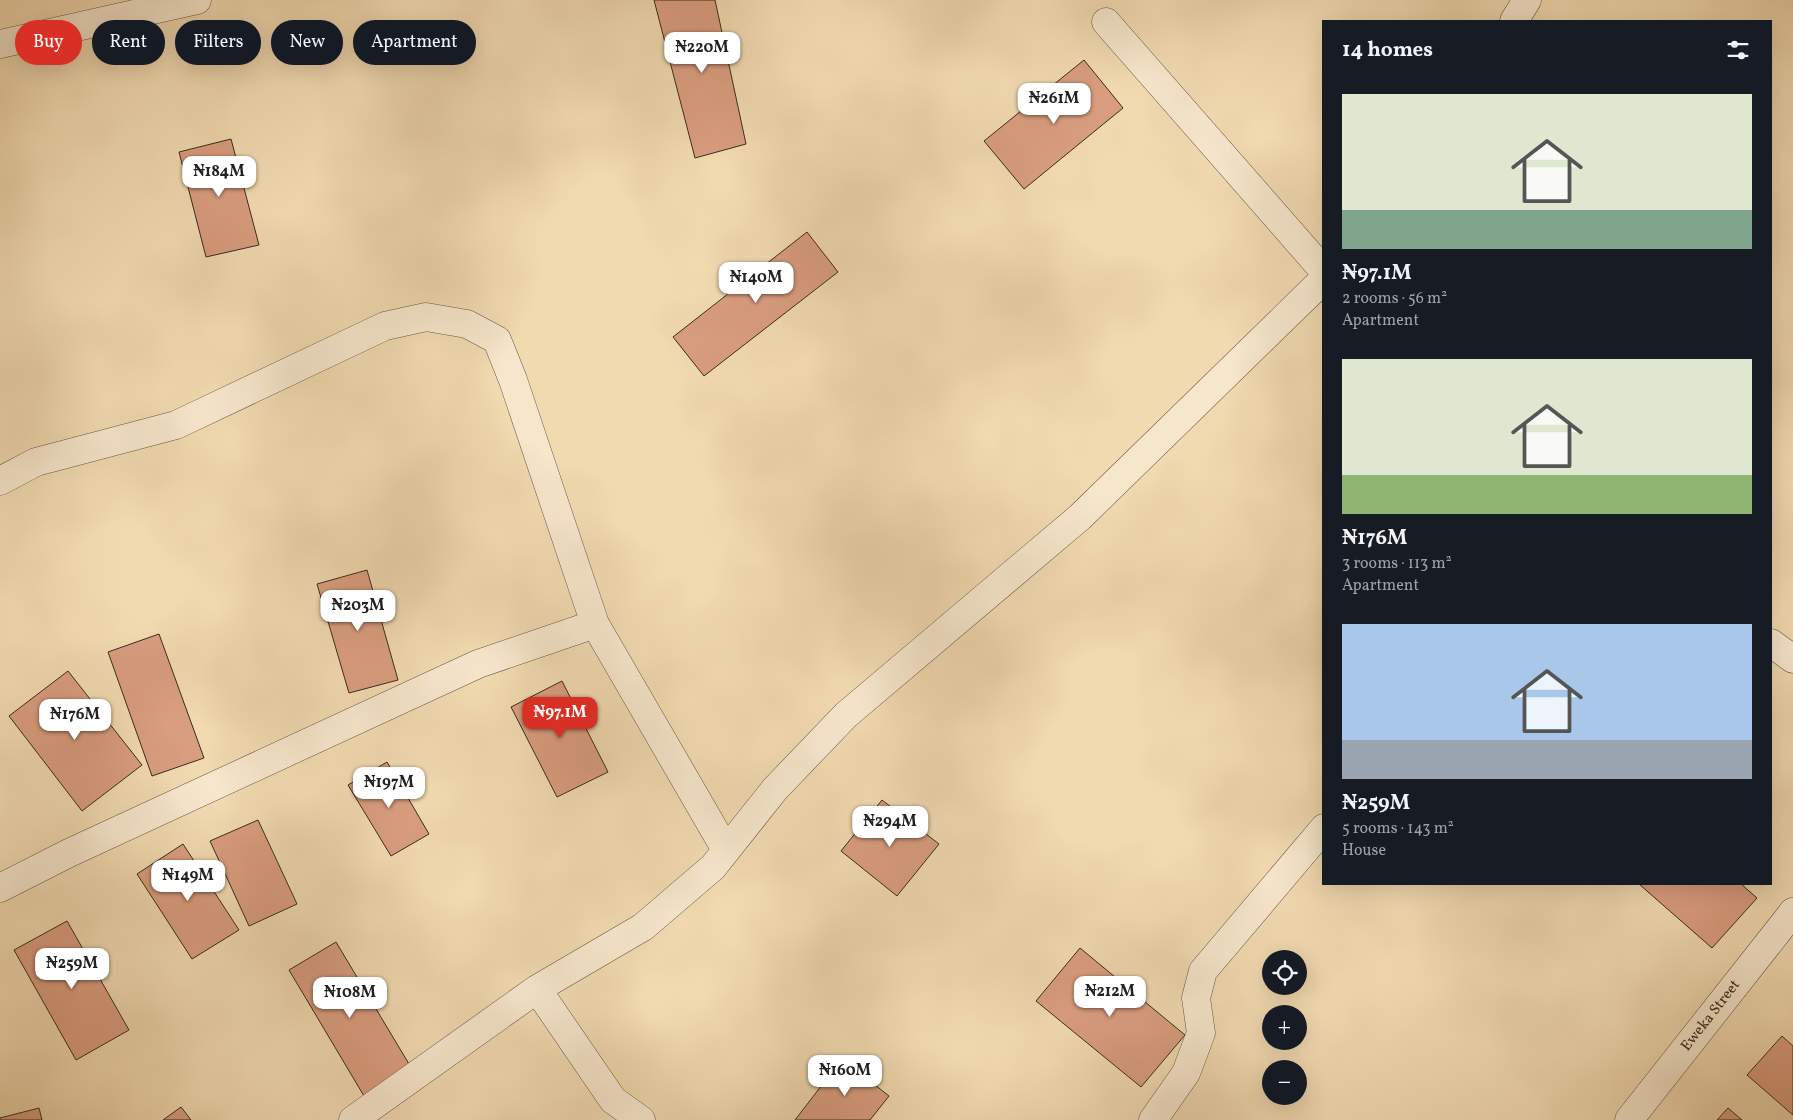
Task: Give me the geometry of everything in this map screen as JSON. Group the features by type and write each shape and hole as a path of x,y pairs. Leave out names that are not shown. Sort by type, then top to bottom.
{"street":[{"path":"0,44 197,0"},
{"path":"1515,20 1527,0"},
{"path":"1106,22 1322,269"},
{"path":"353,1120 537,989 643,926 712,867 775,789 846,715 1080,517 1322,281"},
{"path":"0,481 36,462 176,425 386,326 426,318 467,324 497,340 516,390 595,624 726,850"},
{"path":"0,888 69,853 478,664 595,624"},
{"path":"1772,644 1793,659"},
{"path":"1153,1120 1186,1073 1201,1033 1196,998 1203,971 1322,830"},
{"name":"Eweka Street","path":"1629,1120 1793,912"},
{"path":"537,989 612,1100 641,1120"}],"building":[{"path":"654,0 715,0 746,144 695,158"},
{"path":"1084,60 1123,108 1024,189 984,141"},
{"path":"231,139 259,245 206,257 179,152"},
{"path":"807,232 838,272 704,376 673,337"},
{"path":"367,570 398,680 349,693 317,584"},
{"path":"159,634 204,758 152,776 108,652"},
{"path":"68,671 142,765 82,811 9,716"},
{"path":"562,681 608,772 557,797 511,707"},
{"path":"387,762 429,834 391,856 348,785"},
{"path":"882,800 939,844 897,896 841,851"},
{"path":"258,820 297,904 249,926 210,841"},
{"path":"183,844 239,930 192,959 137,874"},
{"path":"1640,885 1742,885 1757,898 1712,948"},
{"path":"67,921 129,1030 76,1060 14,950"},
{"path":"336,942 412,1069 364,1096 289,970"},
{"path":"1080,948 1185,1035 1141,1087 1036,1001"},
{"path":"1782,1036 1793,1046 1793,1115 1747,1075"},
{"path":"842,1059 889,1096 870,1120 795,1120"},
{"path":"181,1107 191,1120 163,1120"},
{"path":"39,1108 42,1120 0,1120 0,1118"},
{"path":"1728,1108 1742,1120 1717,1120"}]}
